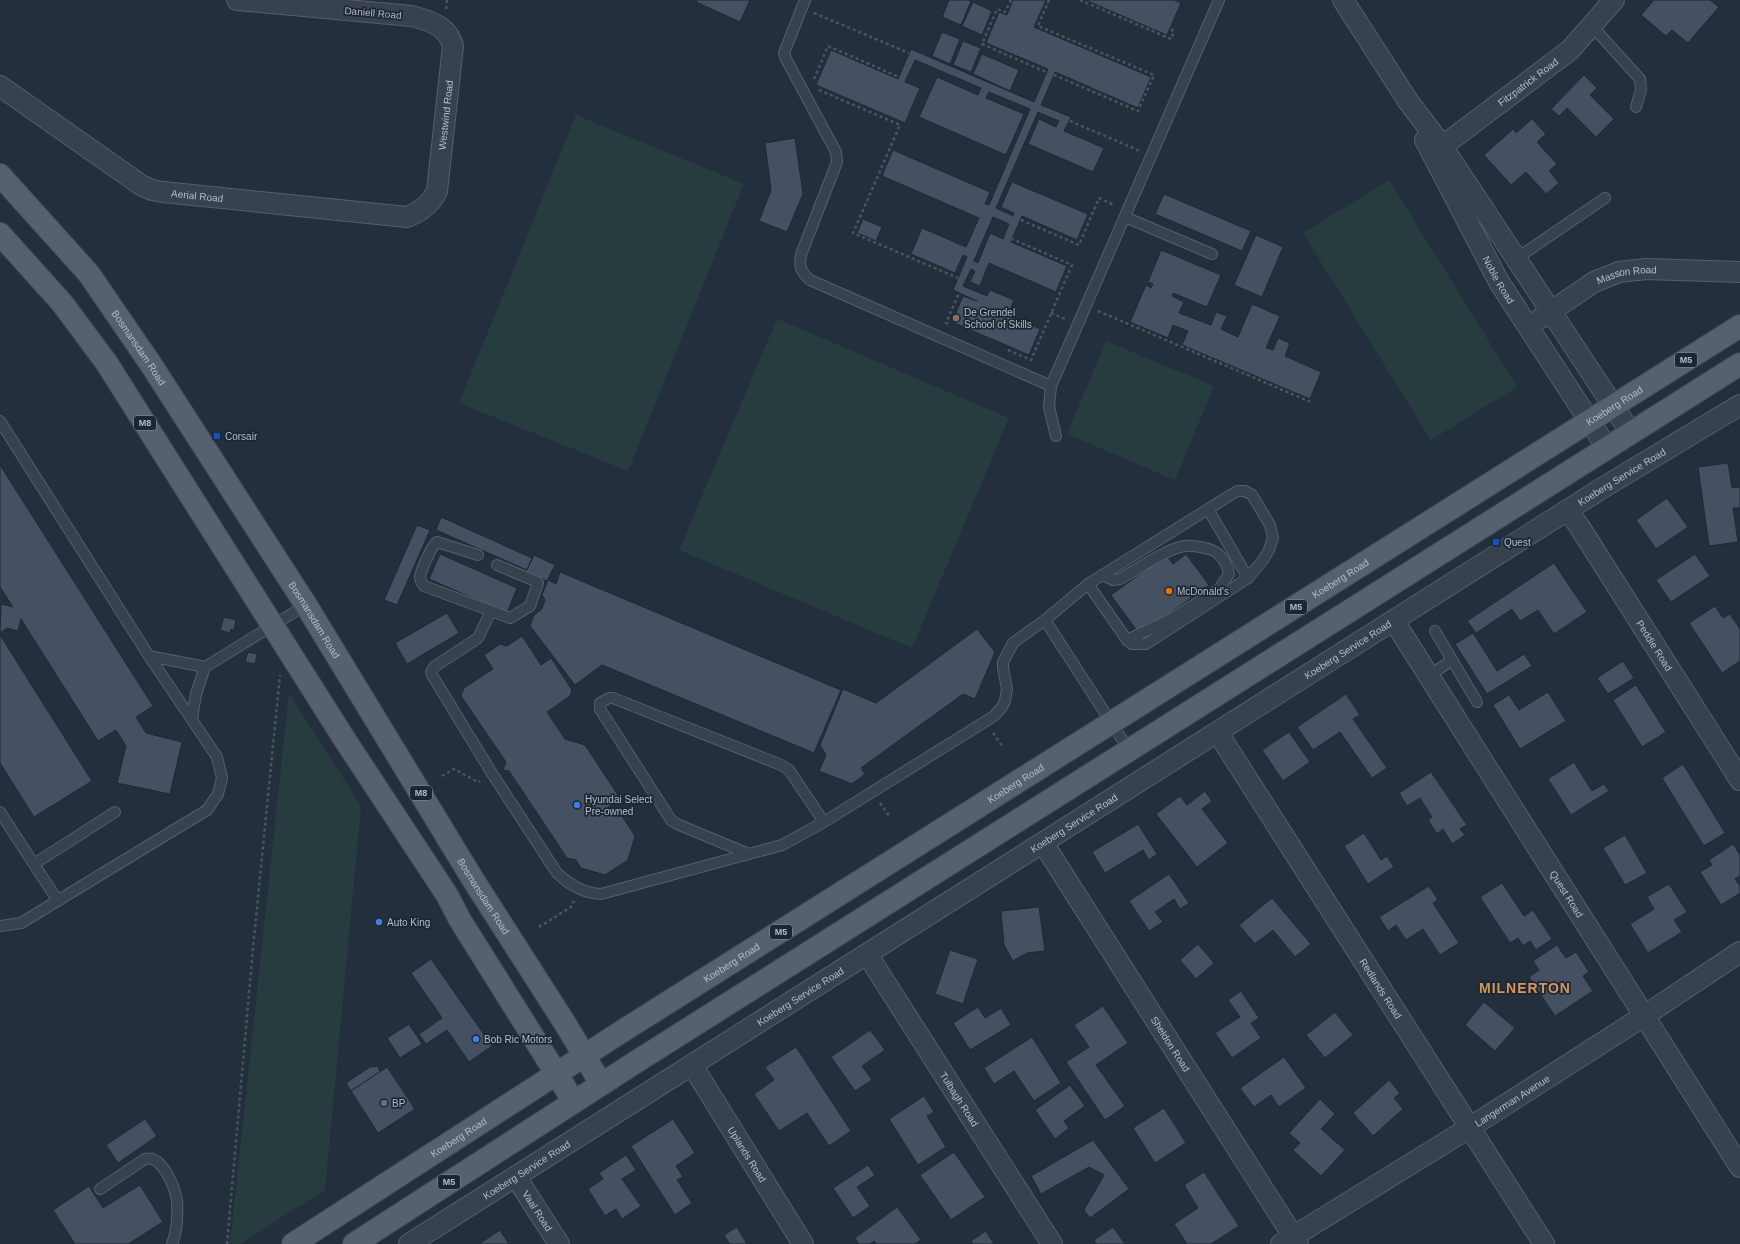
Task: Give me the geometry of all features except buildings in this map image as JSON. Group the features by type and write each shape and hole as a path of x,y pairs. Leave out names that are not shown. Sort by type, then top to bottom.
{"main road":[{"name":"Bosmansdam Road","path":"0,175 89,274 200,440 306,605 472,878 566,1025 601,1084"},
{"name":"M8","path":"0,234 62,303 106,362 393,815 447,895 460,920 574,1102"},
{"name":"Koeberg Road","path":"293,1244 523,1095 557,1075 621,1032 1112,724 1740,326"},
{"name":"M5","path":"354,1244 601,1084 1740,364"}],"street":[{"name":"Daniell Road","path":"237,0 412,16 437,25"},
{"name":"Noble Road","path":"1342,0 1437,150 1499,282 1607,448"},
{"name":"Fitzpatrick Road","path":"1437,150 1485,116 1570,50 1614,0"},
{"name":"Westwind Road","path":"424,207 433,200 437,191 453,46 451,37 437,25"},
{"name":"Aerial Road","path":"0,86 141,185 152,190 407,217 424,207"},
{"name":"Noble Road","path":"1437,150 1481,207 1517,258 1631,433"},
{"name":"Masson Road","path":"1528,327 1594,282 1619,272 1646,269 1740,272"},
{"name":"Koeberg Service Road","path":"409,1244 1218,733 1610,483 1740,405"},
{"name":"Peddie Road","path":"1568,511 1580,526 1740,780"},
{"name":"Quest Road","path":"1394,621 1740,1167"},
{"name":"Redlands Road","path":"1218,733 1544,1244"},
{"name":"Sheldon Road","path":"1043,843 1291,1242"},
{"name":"Langerman Avenue","path":"1291,1242 1644,1016 1740,952"},
{"name":"Tulbagh Road","path":"867,954 1052,1244"},
{"name":"Uplands Road","path":"692,1065 803,1244"},
{"name":"Vaal Road","path":"516,1177 559,1244"}],"lane":[{"path":"1056,436 1049,407 1051,386 1219,0"},
{"path":"804,4 784,54 836,152 837,162 802,252 799,261 801,269 810,280 1051,386"},
{"path":"1592,26 1640,79 1641,90 1636,108"},
{"path":"1517,258 1605,198"},
{"path":"1126,214 1212,254"},
{"path":"0,421 148,656 217,757 222,778 218,794 207,810 21,924 0,926"},
{"path":"491,611 478,638 434,667 431,672 442,694 557,873 566,882 589,894 601,894 782,844 824,822 994,716 1002,707 1007,689 1003,668 1005,657 1013,643 1045,620 1088,584 1237,491 1245,491 1252,495 1270,525 1273,538 1269,550 1248,578 1155,639 1139,645 1132,644 1127,640 1088,584"},
{"path":"1208,509 1248,578"},
{"path":"478,556 437,542 433,546 420,578 424,586 512,618 528,608 538,586 535,580 497,565"},
{"path":"1102,575 1113,580 1120,579 1174,549 1184,546 1194,546 1211,550 1219,554 1228,566 1229,574 1219,589 1171,619 1127,640"},
{"path":"192,719 196,694 205,667 306,605"},
{"path":"1045,620 1129,750"},
{"path":"1435,631 1477,702"},
{"path":"148,656 205,667"},
{"path":"1429,676 1452,660"},
{"path":"750,854 677,824 671,820 600,709 600,703 609,698 613,698 780,764 789,770 824,822"},
{"path":"0,812 58,901"},
{"path":"34,864 115,812"},
{"path":"100,1189 145,1159 153,1158 158,1161 162,1165 174,1189 176,1201 176,1225 172,1244"}],"path":[{"path":"1010,0 1005,12 997,9 982,44 1046,72"},
{"path":"1049,0 1038,26 1154,75 1138,111 1054,75"},
{"path":"1080,0 1171,39 1174,31 1170,29"},
{"path":"804,4 909,53"},
{"path":"814,79 828,46 899,77"},
{"path":"817,89 900,125 853,233 958,278"},
{"path":"1070,121 1151,156"},
{"path":"1020,220 1079,244 1099,198 1126,214"},
{"path":"1003,347 1031,360 1072,265 1012,238"},
{"path":"953,326 946,323 959,293"},
{"path":"1086,306 1313,403"},
{"path":"227,1244 253,948 281,673"},
{"path":"442,776 454,769 478,782 494,775"},
{"path":"539,927 571,908 579,889"}],"green space":[{"path":"576,115 744,184 628,471 459,403"},
{"path":"1389,180 1517,387 1431,440 1303,233"},
{"path":"777,319 1009,418 912,648 679,550"},
{"path":"1106,341 1214,386 1175,480 1067,434"},
{"path":"289,693 361,806 325,1190 240,1244 230,1244"}],"place":[{"name":"De Grendel School of Skills","path":"956,318"},
{"name":"Corsair","path":"217,436"},
{"name":"Quest","path":"1496,542"},
{"name":"McDonald's","path":"1169,591"},
{"name":"Hyundai Select Pre-owned","path":"577,805"},
{"name":"Auto King","path":"379,922"},
{"name":"Bob Ric Motors","path":"476,1039"},
{"name":"BP","path":"384,1103"}],"district":[{"name":"MILNERTON","path":"1525,988"}]}
